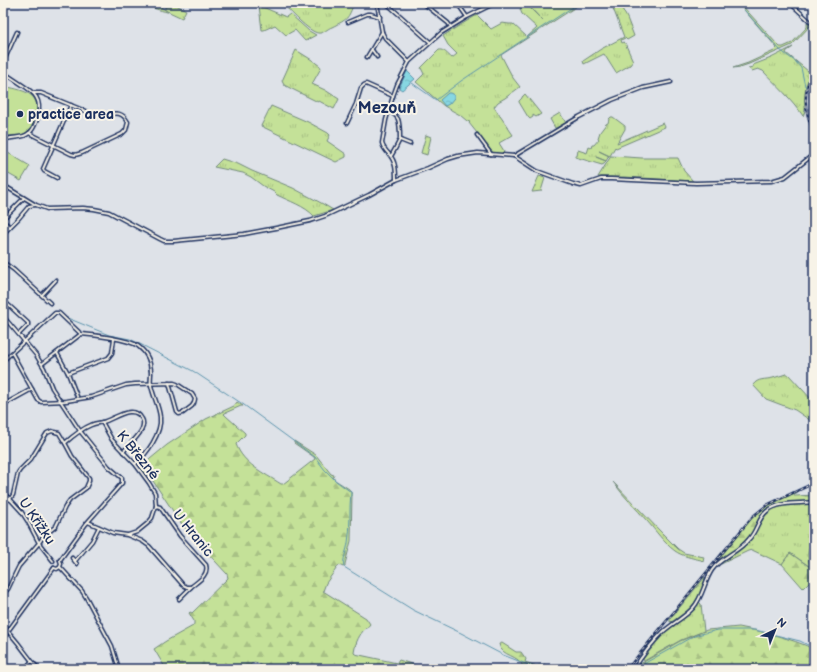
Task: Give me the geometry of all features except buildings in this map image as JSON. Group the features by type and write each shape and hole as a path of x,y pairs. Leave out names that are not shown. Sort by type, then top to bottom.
{"street":[{"path":"377,3 382,32 385,38 409,62"},
{"path":"386,3 430,42"},
{"path":"423,3 451,27"},
{"path":"455,3 467,17"},
{"path":"396,180 396,169 390,156 382,146 382,143 386,120 393,96 409,62 430,42 451,27 495,3"},
{"path":"790,3 813,23"},
{"path":"348,22 367,14 380,17"},
{"path":"3,63 17,32"},
{"path":"367,57 382,32"},
{"path":"372,50 377,57"},
{"path":"3,72 34,93 39,102 39,112 34,127 29,134 18,138 8,138 3,141"},
{"path":"514,156 559,128 599,107 643,88 671,82"},
{"path":"347,123 356,104 361,88 364,85 366,84 393,96"},
{"path":"29,134 53,146 78,155 122,134 126,130 128,122 122,114 116,113 98,116 41,93 34,93"},
{"path":"57,178 43,169 71,105"},
{"path":"389,110 399,121 400,140 394,152 390,156"},
{"path":"477,135 491,154"},
{"path":"400,140 410,144"},
{"path":"3,185 36,205 44,208 83,208 113,213 164,241 174,241 244,234 310,221 325,216 396,180 458,156 478,153 514,156 537,171 581,186 601,179 696,183 771,181 785,177 814,154"},
{"path":"811,157 814,161"},
{"path":"10,227 3,220 24,198"},
{"path":"3,234 29,206 36,205"},
{"path":"3,262 10,266 50,303"},
{"path":"42,296 56,280"},
{"path":"3,300 28,323 28,325 18,334"},
{"path":"3,361 55,312 59,313 81,334 114,339 138,346 148,359 150,366 150,383 160,417 160,428 144,455 135,464"},
{"path":"3,316 36,355 42,364 52,388 80,430 109,467 122,478 119,486 86,524 60,560 56,560 3,638"},
{"path":"42,364 81,334"},
{"path":"68,373 108,358 112,353 114,339"},
{"path":"12,353 40,401 66,401 78,399 126,385 169,383 177,384 192,394 194,398 195,401 193,405 183,413 179,414 177,412 169,383"},
{"path":"57,353 68,373 78,399"},
{"path":"3,405 32,389"},
{"path":"65,443 80,430 95,423 102,422 127,412 134,412 140,416 143,421 142,429 123,452"},
{"name":"K Březné","path":"102,422 112,440 135,464 153,489 156,499 156,506"},
{"path":"3,502 13,496 18,473 31,459 47,433 52,431 56,432 60,436 76,462 88,476 89,481 86,488 70,500 56,526 43,537 19,566 8,589 3,592"},
{"name":"U Křížku","path":"3,493 21,511 53,565"},
{"path":"634,669 664,631 694,607 709,576 716,566 744,544 753,534 763,515 767,511 787,503 814,502"},
{"path":"128,535 140,530 148,523 152,518 156,506"},
{"name":"U Hranic","path":"156,506 160,507 180,536 206,565 207,570 205,574 179,599"},
{"path":"88,522 117,534 128,535 146,544 181,583 186,587 191,587"},
{"path":"75,560 92,541 99,527"},
{"path":"72,558 77,564"},
{"path":"60,560 60,568"},
{"path":"53,565 60,568 82,591 112,646 119,669"},
{"path":"3,627 8,631 31,662 39,669"},
{"path":"25,669 31,662"}],"shaded area":[{"path":"814,67 814,73 808,89 807,101 808,112 814,128 814,133 807,118 804,101 806,85"},
{"path":"814,481 814,484 762,509 753,517 629,669 626,669 751,516 766,504"}],"green space":[{"path":"146,3 171,3 162,5 161,7 167,12 153,8"},
{"path":"172,3 186,10 182,18 165,10 165,7"},
{"path":"282,3 354,3 349,16 324,32 318,33 304,25"},
{"path":"582,3 501,55 513,78 520,87 498,102 494,107 513,135 499,143 504,151 503,154 493,153 469,123 470,122 444,106 416,82 424,74 421,68 439,50 444,51 452,58 457,54 448,45 443,36 477,15 491,29 502,23 513,24 527,37 537,28 522,14 520,9 526,4 543,21 527,4"},
{"path":"611,3 619,3 634,36 627,40 625,38 621,40 622,43 625,43 633,61 630,65 616,73 604,54 584,64 583,61 601,49 624,37"},
{"path":"738,3 740,3 780,47 792,43 807,27 807,22 811,25 792,45 749,64 733,68 748,63 774,51 777,48"},
{"path":"259,6 286,17 290,14 309,31 316,35 305,41 295,30 286,35 275,25 262,30"},
{"path":"793,47 786,53 808,71 810,71 814,65 806,88 803,116 789,98 763,71 758,69 752,71 748,68 753,67 753,65"},
{"path":"296,50 320,66 321,68 312,84 339,99 334,109 284,85 282,81"},
{"name":"practice area","path":"3,86 23,91 33,97 36,102 36,116 33,125 24,134 3,138"},
{"path":"525,94 541,114 536,117 533,115 530,119 528,117 519,102"},
{"path":"271,106 308,122 328,133 330,135 327,141 346,154 346,157 336,162 261,126"},
{"path":"560,113 566,123 555,128 550,119"},
{"path":"611,117 625,126 625,129 617,143 663,123 665,127 616,148 615,147 610,156 599,151 609,156 602,165 575,156 577,156 578,150 587,153 589,147 591,148 592,145 594,145 599,139 600,132"},
{"path":"426,135 431,137 427,155 421,153"},
{"path":"3,150 30,166 21,181 3,171"},
{"path":"611,156 678,158 684,171 693,181 598,177"},
{"path":"222,159 238,164 293,188 333,210 314,216 302,207 277,195 243,173 214,167"},
{"path":"539,176 545,178 541,191 532,192"},
{"path":"788,374 814,402 814,423 795,410 766,399 753,385 759,380"},
{"path":"237,402 243,406 224,414 245,433 245,435 236,444 239,451 249,463 261,472 283,484 315,459 294,443 294,441 316,455 331,474 334,475 333,477 335,480 349,489 352,494 351,541 345,566 343,567 339,565 326,583 323,591 366,618 370,624 360,636 354,653 397,663 399,660 424,668 428,666 430,669 265,669 258,663 254,662 245,669 166,669 154,649 193,626 194,621 189,613 192,613 228,578 227,574 181,523 151,478 141,469 144,464 167,445 206,419 234,406"},
{"path":"614,483 678,549 684,553 704,557 703,562 701,560 687,557 671,548"},
{"path":"799,491 794,496 814,495 814,501 786,502 767,509 762,514 745,542 715,565 753,517 767,506"},
{"path":"814,504 814,542 809,548 808,554 809,562 812,568 790,553 782,564 752,550 721,564 750,540 765,516 773,509 787,505"},
{"path":"790,553 814,570 814,579 803,588 782,564"},
{"path":"705,577 702,589 690,608 670,622 670,619"},
{"path":"699,602 701,604 704,631 681,640 644,661 643,659 665,632 693,611"},
{"path":"739,627 777,636 814,649 814,652 810,653 808,669 638,669 640,664 680,641 707,630"},
{"path":"502,643 516,652 521,652 526,659 525,662 537,666 543,666 544,664 552,669 529,669 523,667 518,660 506,654 500,648 499,644"}],"water":[{"path":"407,71 415,79 402,90 399,88"},
{"path":"448,93 454,95 454,98 445,106 440,100"}],"waterway":[{"path":"412,83 436,100 461,81 580,3"},
{"path":"738,3 780,50 796,62 801,68 805,86 814,93"},
{"path":"65,317 109,335 130,339 193,371 244,405 315,457 336,481 351,492 349,537 344,559 344,567 413,610 503,655 543,669"},
{"path":"637,669 690,638 718,630 755,630 800,641 814,648"}],"railway":[{"path":"814,70 810,77 806,92 806,108 814,131"},
{"path":"627,669 752,517 767,505 814,483"}],"place":[{"name":"practice area","path":"20,114"}],"district":[{"name":"Mezouň","path":"387,108"}]}
